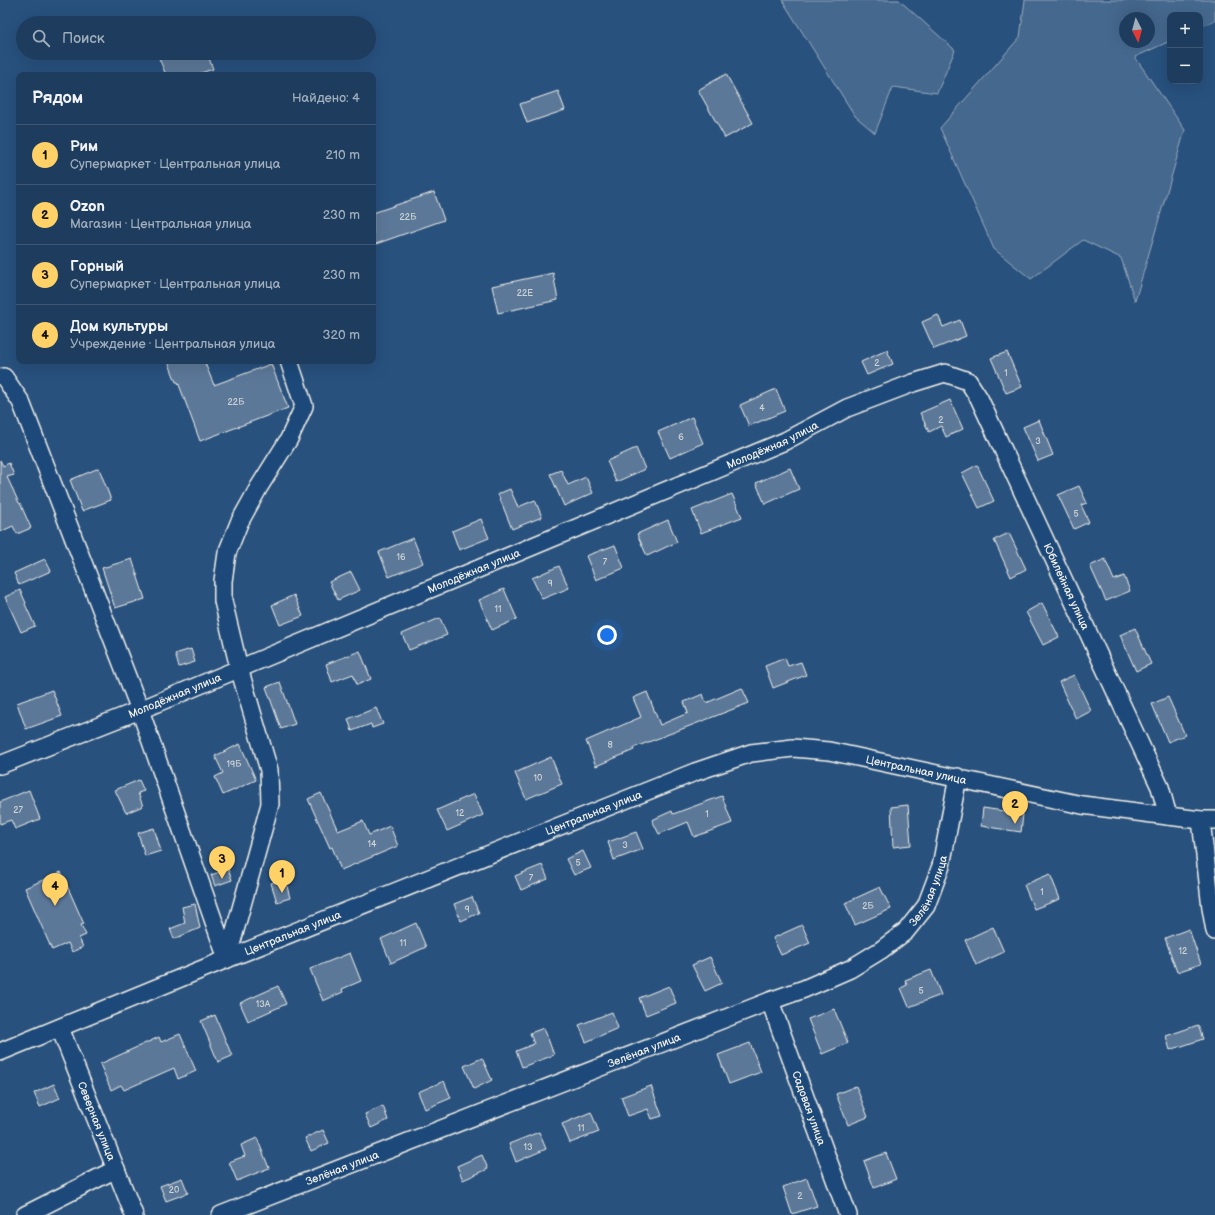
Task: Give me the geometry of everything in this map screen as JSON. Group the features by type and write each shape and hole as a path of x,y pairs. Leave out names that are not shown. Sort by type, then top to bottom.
{"street":[{"path":"227,959 270,804 269,770 223,602 224,574 227,553 239,523 259,487 290,439 304,406 290,364"},
{"name":"Молодёжная улица","path":"0,765 140,710 785,441 847,408 913,383 945,373"},
{"name":"Юбилейная улица","path":"945,373 968,381 978,398 1156,780 1168,816"},
{"path":"4,377 20,402 140,710 227,959"},
{"name":"Центральная улица","path":"0,1052 227,959 654,788 750,753 793,748 830,751 958,777 1082,805 1208,820"},
{"name":"Зелёная улица","path":"221,1215 770,1001 804,990 850,969 881,950 906,931 926,906 941,866 958,777"},
{"path":"1208,820 1211,908 1215,931"},
{"name":"Садовая улица","path":"770,1001 848,1215"},
{"name":"Северная улица","path":"60,1028 134,1215"},
{"path":"25,1215 116,1170"}],"shaded area":[{"path":"782,0 899,0 955,50 937,93 893,87 875,133 855,116"},
{"path":"1025,0 1215,0 1215,20 1203,26 1203,12 1167,12 1167,42 1155,48 1155,12 1119,12 1119,48 1155,48 1135,57 1185,130 1135,301 1121,258 1083,240 1031,279 994,249 940,128 1020,37"}],"building":[{"path":"160,60 210,60 213,69 204,72 165,72"},
{"path":"726,74 753,123 725,138 698,90"},
{"path":"558,91 565,110 527,123 520,104"},
{"path":"434,192 444,220 376,244 376,212"},
{"path":"553,273 558,300 498,313 492,286"},
{"path":"938,315 943,327 960,320 966,336 934,349 922,322"},
{"path":"887,350 893,364 867,375 861,362"},
{"path":"1007,352 1022,387 1006,393 991,358"},
{"path":"169,364 205,364 214,385 271,364 288,408 200,441 178,382 176,382"},
{"path":"776,389 785,411 749,426 740,405"},
{"path":"950,400 963,429 946,437 941,426 929,432 920,413"},
{"path":"692,417 703,443 670,458 658,432"},
{"path":"1039,420 1053,455 1038,461 1023,427"},
{"path":"636,448 645,469 616,482 607,461"},
{"path":"0,460 3,466 9,463 14,475 7,477 31,528 17,534 13,526 0,532"},
{"path":"977,465 994,501 979,508 962,473"},
{"path":"99,468 111,500 82,511 70,480"},
{"path":"790,468 799,489 765,504 756,483"},
{"path":"561,470 568,485 586,477 593,493 564,506 550,474"},
{"path":"1079,486 1087,503 1081,505 1089,522 1074,529 1058,495"},
{"path":"510,489 518,507 535,500 542,517 512,529 498,494"},
{"path":"732,494 742,517 701,533 692,510"},
{"path":"481,519 489,538 459,550 452,531"},
{"path":"668,520 677,542 647,556 637,534"},
{"path":"1009,533 1026,569 1011,577 994,540"},
{"path":"413,538 423,563 389,577 379,552"},
{"path":"615,545 624,568 596,580 586,556"},
{"path":"45,559 51,571 19,585 14,573"},
{"path":"132,559 145,599 115,608 102,568"},
{"path":"1105,559 1114,580 1124,576 1130,591 1106,601 1090,566"},
{"path":"559,566 569,588 542,599 532,578"},
{"path":"351,572 360,590 338,600 329,582"},
{"path":"504,589 517,619 492,630 479,600"},
{"path":"20,590 35,626 21,632 5,597"},
{"path":"294,595 303,616 280,625 272,605"},
{"path":"1042,603 1059,637 1043,645 1026,612"},
{"path":"440,618 447,635 409,650 402,634"},
{"path":"1135,628 1151,664 1136,671 1120,635"},
{"path":"191,649 195,662 179,667 175,654"},
{"path":"360,651 371,679 357,685 353,674 332,682 326,664"},
{"path":"785,658 788,666 801,662 806,675 773,688 765,666"},
{"path":"1074,675 1091,711 1076,719 1059,682"},
{"path":"280,682 295,724 281,729 266,687"},
{"path":"742,688 749,703 633,748 634,750 596,766 586,741 641,717 633,698 647,692 660,725 688,713 684,702 703,694 706,703"},
{"path":"52,690 62,716 26,729 17,703"},
{"path":"1168,697 1185,735 1168,742 1152,704"},
{"path":"376,708 383,724 372,728 371,724 352,731 348,719"},
{"path":"240,744 256,780 223,795 215,777 223,773 215,756"},
{"path":"551,757 562,784 526,799 515,773"},
{"path":"139,780 144,791 138,793 143,806 126,813 115,790"},
{"path":"29,790 40,819 15,829 11,820 0,824 0,802"},
{"path":"321,793 338,831 363,821 369,835 390,826 398,846 341,870 332,847 330,848 308,799"},
{"path":"474,794 483,815 447,831 437,810"},
{"path":"722,796 732,823 694,837 688,822 659,834 652,820 672,811 673,814"},
{"path":"908,805 911,845 893,847 891,807"},
{"path":"983,808 1023,814 1021,832 981,826"},
{"path":"154,828 161,851 145,856 138,833"},
{"path":"636,832 643,849 614,860 608,842"},
{"path":"583,851 591,868 574,875 566,859"},
{"path":"542,865 548,879 521,890 515,876"},
{"path":"228,869 232,880 215,886 211,875"},
{"path":"61,872 84,924 81,925 86,935 79,938 83,947 72,952 68,943 52,950 25,888"},
{"path":"1050,874 1060,899 1034,909 1024,885"},
{"path":"285,879 290,898 277,902 271,883"},
{"path":"880,887 891,909 855,925 845,903"},
{"path":"472,897 479,913 461,921 454,904"},
{"path":"195,904 200,928 174,939 170,929 185,923 182,907"},
{"path":"416,923 426,947 391,963 381,939"},
{"path":"802,925 810,943 781,955 773,938"},
{"path":"993,927 1004,952 976,965 965,940"},
{"path":"1189,929 1201,964 1177,972 1165,938"},
{"path":"350,953 361,981 342,989 343,992 323,1001 310,969"},
{"path":"710,957 722,983 705,991 692,965"},
{"path":"931,970 941,995 909,1007 901,988 907,985 905,980"},
{"path":"278,986 286,1004 248,1021 240,1003"},
{"path":"669,986 676,1003 646,1015 639,998"},
{"path":"834,1009 848,1043 822,1054 808,1019"},
{"path":"612,1012 618,1028 586,1042 579,1025"},
{"path":"215,1015 232,1056 218,1062 201,1021"},
{"path":"1198,1025 1203,1039 1170,1050 1166,1036"},
{"path":"544,1028 554,1055 522,1067 516,1051 534,1044 530,1033"},
{"path":"180,1034 196,1071 178,1079 174,1068 124,1090 121,1085 111,1090 100,1064 159,1037 161,1042"},
{"path":"750,1043 761,1072 729,1084 718,1055"},
{"path":"482,1058 492,1080 474,1089 464,1066"},
{"path":"444,1081 451,1098 425,1109 418,1092"},
{"path":"54,1084 60,1098 40,1107 34,1093"},
{"path":"651,1086 662,1116 652,1119 648,1109 628,1116 621,1097"},
{"path":"856,1086 868,1117 848,1125 836,1094"},
{"path":"383,1106 388,1120 371,1128 365,1114"},
{"path":"591,1112 599,1132 570,1143 562,1124"},
{"path":"323,1130 329,1143 311,1151 305,1138"},
{"path":"539,1132 546,1149 516,1162 509,1144"},
{"path":"257,1138 269,1168 237,1181 229,1162 245,1156 241,1145"},
{"path":"886,1153 896,1179 874,1188 864,1161"},
{"path":"482,1155 488,1169 463,1180 457,1166"},
{"path":"182,1178 188,1193 166,1201 160,1186"},
{"path":"807,1178 817,1206 792,1214 783,1187"}],"place":[{"name":"Ozon","path":"1015,824"},
{"name":"Горный","path":"222,879"},
{"name":"Рим","path":"282,893"},
{"name":"Дом культуры","path":"55,906"}]}
